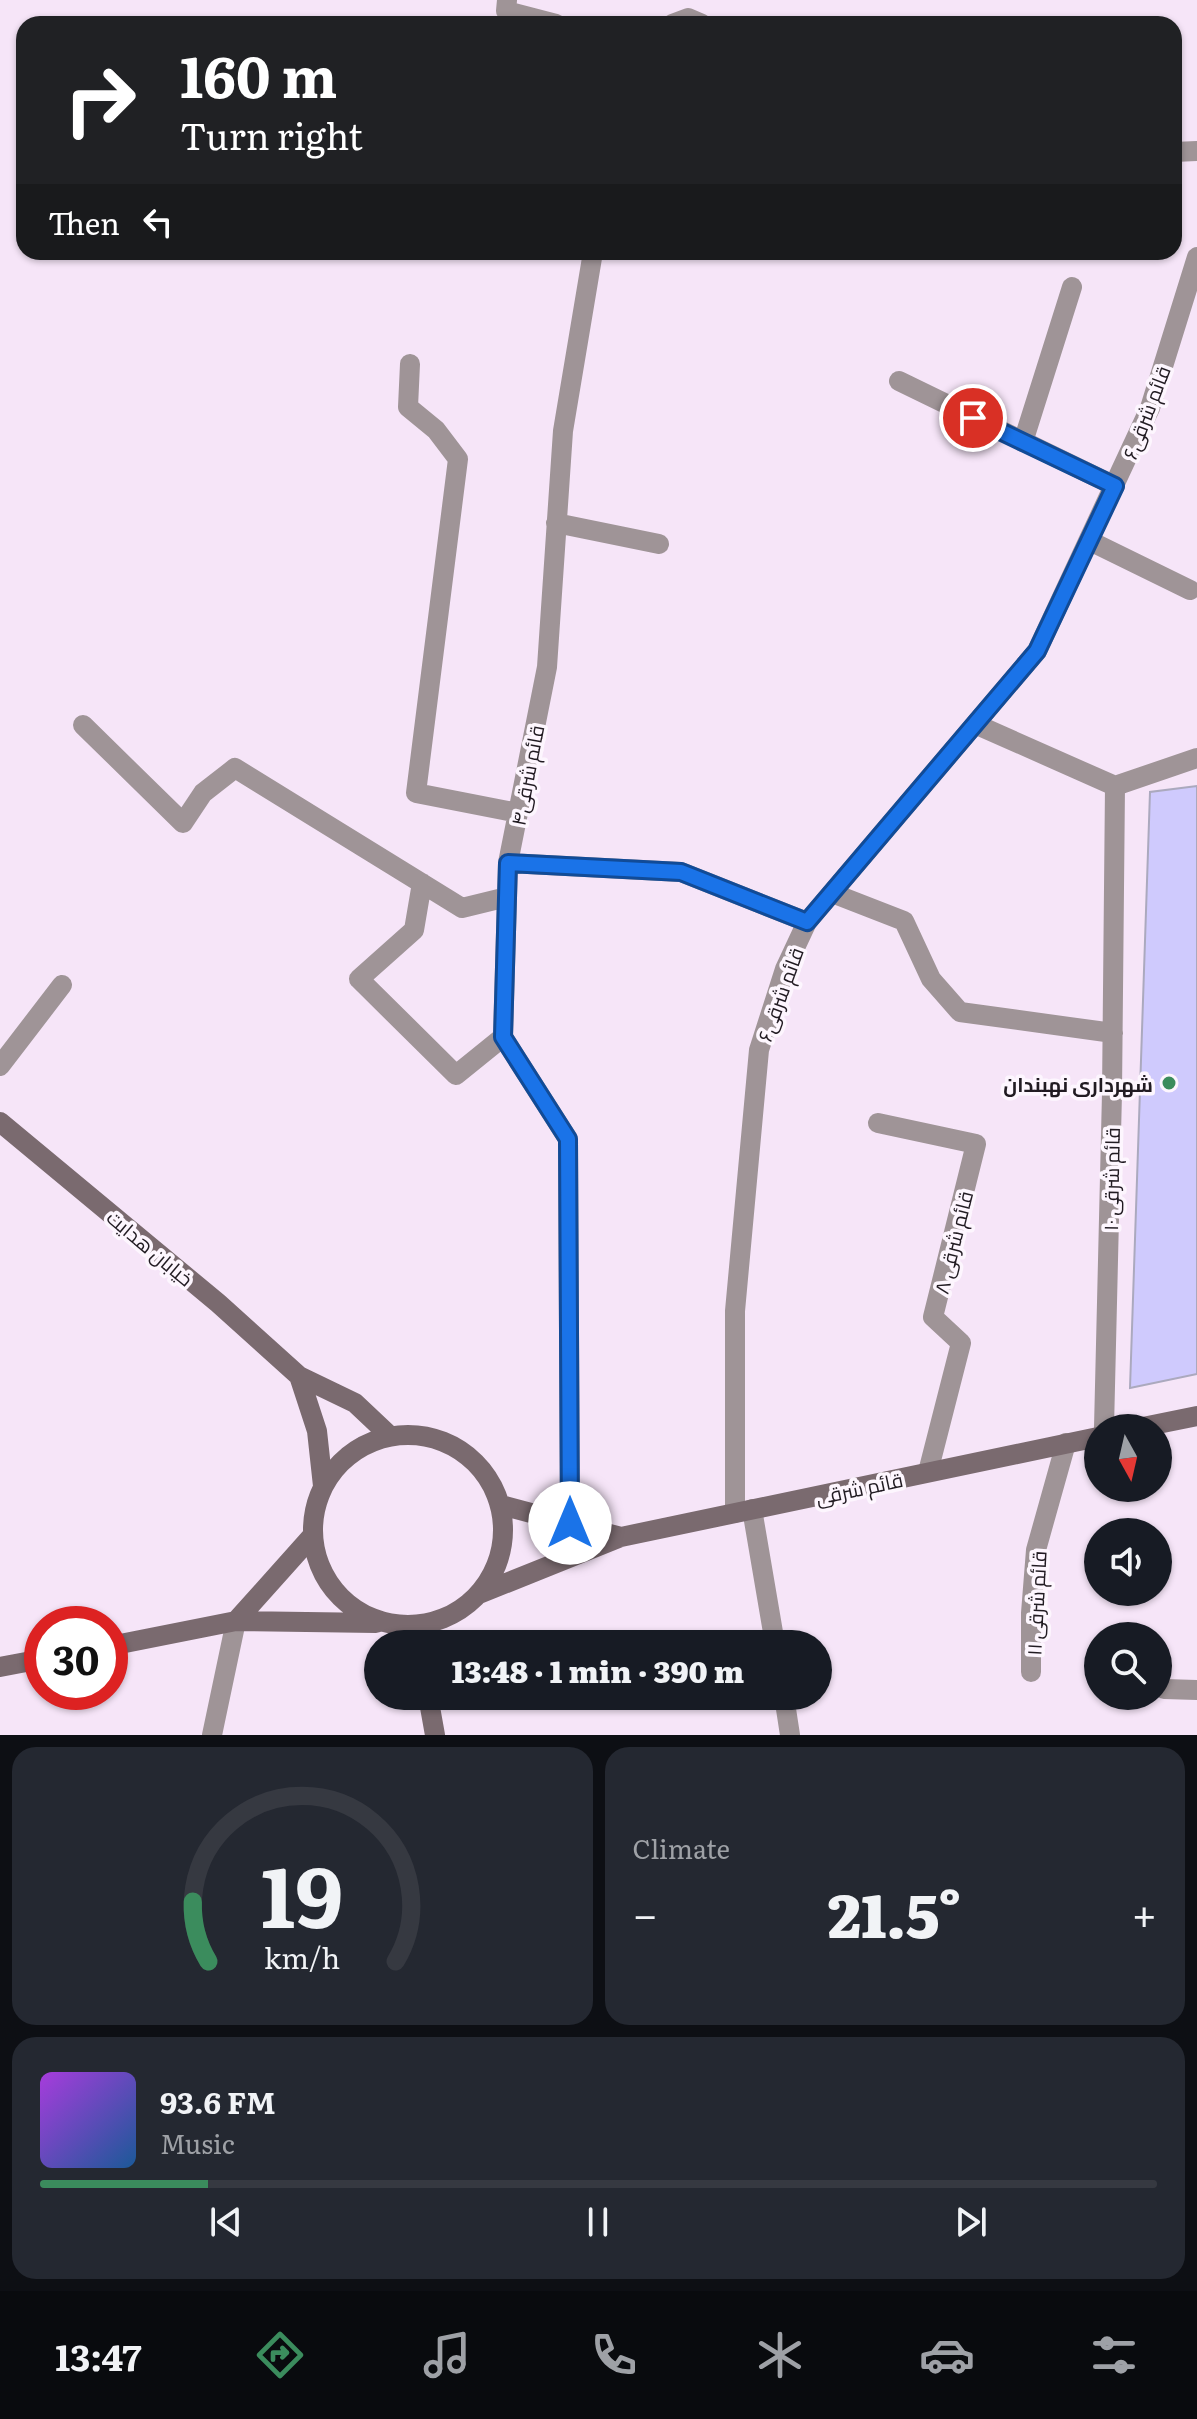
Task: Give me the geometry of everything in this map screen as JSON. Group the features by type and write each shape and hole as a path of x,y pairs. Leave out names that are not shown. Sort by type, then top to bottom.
{"main road":[{"name":"خیابان هدایت","path":"0,1122 218,1303 299,1376"},
{"path":"299,1376 355,1403 390,1436"},
{"path":"299,1376 317,1431 323,1486"},
{"path":"1172,1421 1197,1416"},
{"path":"403,1630 356,1611 334,1591 319,1565 313,1535 314,1510 323,1486 351,1454 369,1443 390,1436 418,1435 446,1442 470,1458 490,1479 501,1505 504,1537 497,1568 479,1594 461,1610 424,1630"},
{"name":"قائم شرقی","path":"479,1594 621,1537 1084,1440"},
{"path":"501,1505 621,1537"},
{"path":"236,1621 313,1535"},
{"path":"128,1642 236,1621 384,1623"},
{"path":"0,1667 24,1662"},
{"path":"431,1710 435,1735"}],"street":[{"path":"507,0 506,11 525,16"},
{"name":"۶قائم شرقی","path":"772,1630 743,1511 735,1311 759,1050 785,969 807,922 1037,651 1150,408 1197,257"},
{"name":"۴قائم شرقی","path":"503,1037 508,863 547,667 563,431 592,260"},
{"path":"1023,442 1072,287"},
{"path":"410,364 408,407 436,430 458,459 416,793 518,813"},
{"path":"899,381 1115,486"},
{"path":"556,523 659,544"},
{"path":"1090,541 1190,590"},
{"path":"975,724 1115,786 1197,758"},
{"path":"83,725 183,823 203,793 235,768 462,908 507,897"},
{"name":"قائم شرقی ۱۰","path":"1104,1414 1115,786"},
{"path":"508,863 681,872 807,922"},
{"path":"422,883 414,930 359,979 456,1075 503,1037 568,1139 570,1523"},
{"path":"832,893 904,921 931,979 960,1012 1113,1033"},
{"path":"0,1066 62,985"},
{"name":"قائم شرقی ۸","path":"878,1123 976,1144 933,1317 961,1343 928,1472"},
{"name":"قائم شرقی ۱۱","path":"1031,1672 1031,1613 1036,1550 1066,1443"},
{"path":"212,1735 236,1621"},
{"path":"1172,1689 1197,1690"},
{"path":"786,1710 790,1735"}],"building":[{"name":"شهرداری نهبندان","path":"1197,786 1197,1374 1130,1388 1150,792"}],"place":[{"name":"شهرداری نهبندان","path":"1169,1083"}],"route":[{"path":"570,1523 568,1139 503,1037 508,863 681,872 807,922 1037,651 1115,486 973,418"}]}
